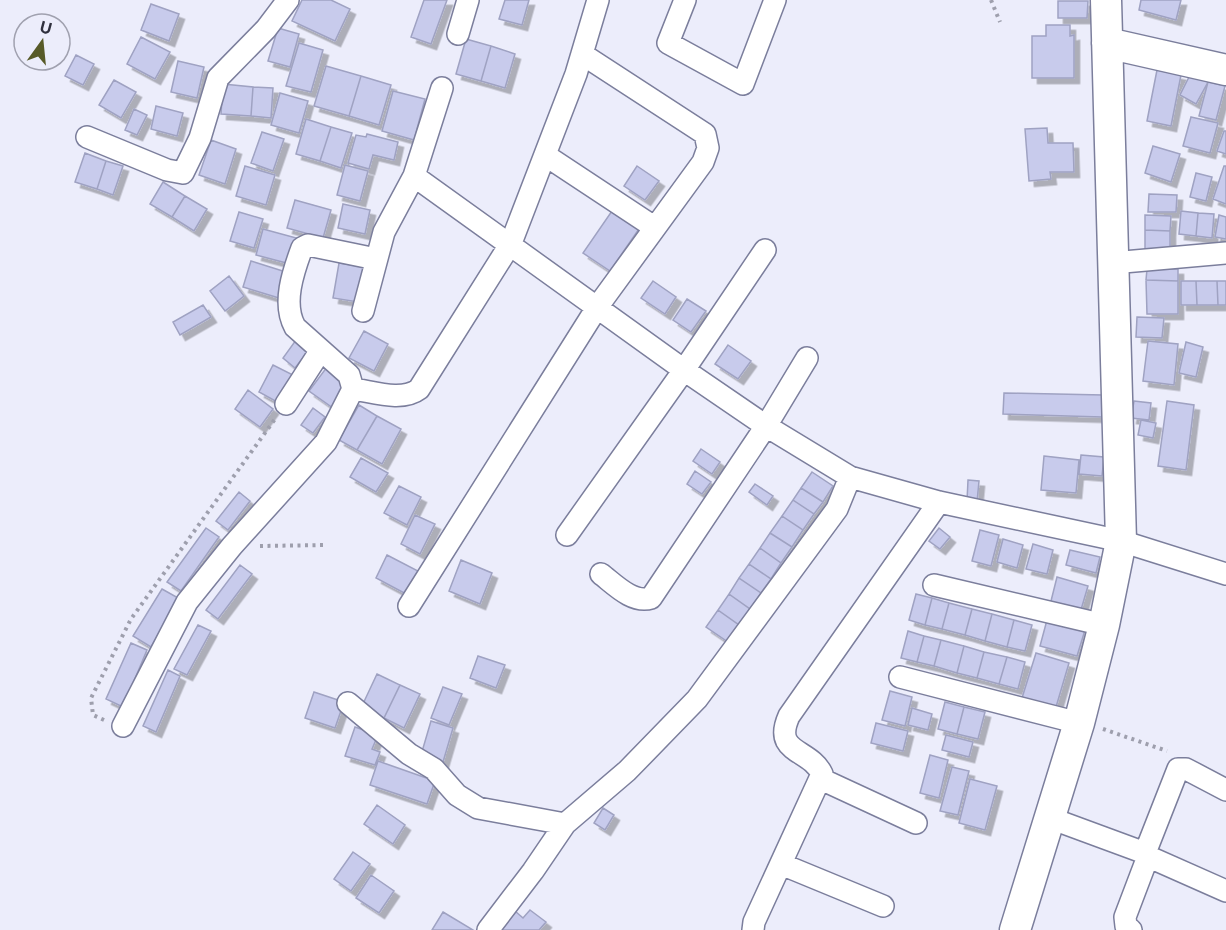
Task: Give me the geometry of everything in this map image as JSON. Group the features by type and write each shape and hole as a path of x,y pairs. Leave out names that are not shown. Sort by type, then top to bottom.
{"street":[{"path":"87,137 167,170 183,173 200,138 218,78 266,29 288,0"},
{"path":"458,34 468,0"},
{"path":"353,389 402,396 412,394 419,389 511,243 582,54 598,0"},
{"path":"685,0 668,43 742,84 776,0"},
{"path":"1015,930 1079,723 1104,625 1121,541 1106,0"},
{"path":"1107,43 1226,69"},
{"path":"409,606 598,306 703,162 708,140 705,134 582,54"},
{"path":"363,311 387,225 414,176 442,88"},
{"path":"545,155 654,227"},
{"path":"414,176 511,243 684,370 766,426 862,481 939,502 1121,541 1226,574"},
{"path":"123,726 187,602 232,546 326,442 353,389 349,375 295,327 289,310 302,248 308,246 376,259"},
{"path":"567,535 684,370 765,250"},
{"path":"1112,263 1226,253"},
{"path":"286,404 321,350"},
{"path":"601,574 627,593 645,600 651,598 766,426 807,358"},
{"path":"488,930 565,824 627,771 697,699 837,509 862,481"},
{"path":"753,930 754,922 822,774 818,765 788,745 784,738 784,727 789,716 939,502"},
{"path":"934,585 1104,625"},
{"path":"900,677 1079,723"},
{"path":"348,703 409,754 434,769 457,795 478,808 565,824"},
{"path":"1131,930 1126,926 1125,917 1178,769 1186,770 1226,790"},
{"path":"821,779 916,823"},
{"path":"1050,818 1146,854 1226,891"},
{"path":"781,864 883,906"}],"path":[{"path":"991,0 1000,22"},
{"path":"123,726 93,715 90,706 91,698 131,619 286,404"},
{"path":"232,546 326,544"},
{"path":"1079,723 1173,753"}],"building":[{"path":"302,0 331,0 350,9 335,41 292,21"},
{"path":"424,0 447,0 431,44 411,37"},
{"path":"505,0 529,0 522,25 499,19"},
{"path":"1141,0 1181,0 1176,20 1139,10"},
{"path":"1058,1 1088,1 1087,18 1058,18"},
{"path":"151,4 179,14 169,41 141,30"},
{"path":"1046,25 1070,25 1070,36 1074,35 1074,78 1032,78 1032,36 1046,36"},
{"path":"278,28 299,34 290,67 268,61"},
{"path":"141,37 170,52 155,79 127,64"},
{"path":"466,39 491,46 481,81 456,74"},
{"path":"299,43 323,50 311,92 286,86"},
{"path":"491,46 515,54 505,88 481,81"},
{"path":"76,55 94,64 83,85 65,76 67,72 72,72 72,63"},
{"path":"178,61 204,67 197,98 171,92"},
{"path":"326,66 361,76 349,116 314,106"},
{"path":"1157,70 1181,75 1171,126 1147,121"},
{"path":"1191,73 1208,82 1196,104 1180,95"},
{"path":"361,76 391,85 379,125 349,116"},
{"path":"114,80 136,92 121,118 99,105"},
{"path":"1208,82 1225,86 1216,120 1199,116"},
{"path":"223,84 253,87 251,116 221,114"},
{"path":"253,87 273,88 271,118 251,116"},
{"path":"393,91 425,99 414,140 382,131"},
{"path":"280,93 308,101 299,133 271,125"},
{"path":"156,106 183,113 177,136 151,129"},
{"path":"134,109 147,115 137,135 125,130"},
{"path":"1191,117 1218,123 1210,153 1183,146"},
{"path":"306,119 331,127 320,161 296,154"},
{"path":"331,127 352,133 341,168 320,161"},
{"path":"1047,128 1048,143 1073,143 1074,172 1050,172 1051,179 1029,181 1025,129"},
{"path":"1224,131 1226,131 1226,154 1217,151"},
{"path":"262,132 284,139 273,171 251,163"},
{"path":"367,134 398,142 394,160 373,155 369,169 348,163 356,135 366,137"},
{"path":"211,140 236,149 225,184 199,175"},
{"path":"1153,146 1180,154 1171,182 1145,173"},
{"path":"85,153 106,161 97,189 75,182"},
{"path":"106,161 123,166 113,195 97,189"},
{"path":"345,165 368,171 360,201 337,195"},
{"path":"245,166 275,175 266,205 236,196"},
{"path":"637,166 659,181 645,200 624,186"},
{"path":"1224,166 1226,166 1226,204 1213,199"},
{"path":"1196,173 1212,177 1206,201 1190,197"},
{"path":"163,182 185,196 172,217 150,204"},
{"path":"1149,194 1177,195 1176,212 1148,212"},
{"path":"185,196 207,209 194,231 172,217"},
{"path":"295,200 331,210 323,238 287,228"},
{"path":"343,204 370,210 365,234 338,228"},
{"path":"614,208 641,226 610,271 583,253"},
{"path":"1181,211 1198,213 1196,236 1179,234"},
{"path":"239,212 263,219 254,248 230,241"},
{"path":"1198,213 1214,214 1212,238 1196,236"},
{"path":"1145,215 1171,216 1170,231 1145,230"},
{"path":"1219,215 1226,217 1226,239 1215,237"},
{"path":"263,229 300,239 294,265 256,255"},
{"path":"1145,230 1170,231 1170,249 1145,249"},
{"path":"251,261 286,272 279,298 243,287"},
{"path":"339,263 364,267 358,302 333,298"},
{"path":"1147,269 1178,269 1178,281 1146,280"},
{"path":"229,276 244,296 225,311 210,291"},
{"path":"1146,280 1178,281 1178,314 1147,314"},
{"path":"653,281 676,297 665,314 641,298"},
{"path":"1181,281 1196,281 1197,305 1181,305"},
{"path":"1196,281 1217,281 1218,305 1197,305"},
{"path":"1217,281 1226,281 1226,305 1218,305"},
{"path":"687,299 706,311 691,332 673,320"},
{"path":"203,305 211,317 180,335 173,322"},
{"path":"1137,317 1164,318 1162,338 1136,337"},
{"path":"364,331 388,344 374,371 349,358"},
{"path":"296,340 309,350 295,368 283,358"},
{"path":"1148,341 1178,344 1174,385 1143,381"},
{"path":"1186,342 1203,347 1196,377 1179,373"},
{"path":"728,345 751,361 738,379 715,364"},
{"path":"273,365 293,375 279,403 259,392"},
{"path":"327,367 350,384 333,408 309,391"},
{"path":"248,390 273,409 260,427 235,409"},
{"path":"1004,393 1103,395 1102,417 1003,414"},
{"path":"1134,401 1151,403 1149,420 1131,418"},
{"path":"1167,401 1194,405 1186,470 1158,466"},
{"path":"359,405 377,416 357,450 339,440"},
{"path":"313,408 325,417 313,433 301,425"},
{"path":"377,416 401,429 382,464 357,450"},
{"path":"1141,420 1156,423 1153,438 1138,435"},
{"path":"701,449 720,462 712,474 693,461"},
{"path":"1081,455 1104,457 1102,476 1079,474"},
{"path":"1044,456 1079,460 1076,493 1041,490"},
{"path":"361,458 388,473 376,492 350,477"},
{"path":"695,471 711,482 702,494 687,484"},
{"path":"812,472 833,486 823,502 801,488"},
{"path":"968,480 979,481 977,502 967,501"},
{"path":"755,484 773,496 767,505 749,492"},
{"path":"399,486 421,497 407,525 384,513"},
{"path":"801,488 823,502 814,514 793,500"},
{"path":"239,492 250,501 228,530 216,521"},
{"path":"793,500 814,514 803,530 782,516"},
{"path":"415,515 435,524 420,554 401,544"},
{"path":"782,516 803,530 792,547 770,533"},
{"path":"206,528 219,537 181,591 167,582"},
{"path":"939,528 950,537 940,549 929,541"},
{"path":"980,530 999,535 991,566 972,561"},
{"path":"770,533 792,547 781,563 760,548"},
{"path":"1003,539 1023,545 1017,568 997,562"},
{"path":"1033,544 1053,550 1047,574 1026,569"},
{"path":"760,548 781,563 771,579 749,564"},
{"path":"1070,550 1100,557 1096,573 1066,565"},
{"path":"387,555 418,571 406,594 376,578"},
{"path":"461,560 492,573 480,604 449,591"},
{"path":"749,564 771,579 761,593 739,578"},
{"path":"240,565 252,574 218,619 206,610"},
{"path":"1057,577 1088,586 1080,613 1050,605"},
{"path":"739,578 761,593 750,609 729,594"},
{"path":"162,589 180,599 151,647 133,636"},
{"path":"729,594 750,609 739,625 718,610"},
{"path":"916,594 932,598 925,625 909,620"},
{"path":"932,598 949,603 942,629 925,625"},
{"path":"949,603 972,609 965,635 942,629"},
{"path":"972,609 992,614 985,641 965,635"},
{"path":"718,610 739,625 728,642 706,627"},
{"path":"992,614 1014,620 1007,647 985,641"},
{"path":"1014,620 1032,625 1025,651 1007,647"},
{"path":"1047,620 1085,630 1077,656 1040,646"},
{"path":"198,625 211,631 187,675 174,669"},
{"path":"908,631 924,636 917,662 901,658"},
{"path":"924,636 941,640 934,666 917,662"},
{"path":"941,640 964,646 957,673 934,666"},
{"path":"131,643 147,650 123,707 106,699"},
{"path":"964,646 984,652 977,678 957,673"},
{"path":"984,652 1007,657 999,684 977,678"},
{"path":"1036,653 1069,663 1056,707 1022,698"},
{"path":"478,656 505,665 496,688 470,678"},
{"path":"1007,657 1025,662 1018,689 999,684"},
{"path":"168,670 180,676 156,732 143,726"},
{"path":"377,674 400,685 384,718 361,708"},
{"path":"400,685 420,694 404,728 384,718"},
{"path":"443,687 462,694 449,725 431,718"},
{"path":"890,691 912,697 905,726 882,720"},
{"path":"314,692 344,702 335,728 305,718"},
{"path":"945,702 964,707 957,734 938,729"},
{"path":"964,707 985,712 978,739 957,734"},
{"path":"912,708 932,714 928,730 908,725"},
{"path":"431,721 453,728 443,762 421,755"},
{"path":"876,723 908,731 903,751 871,743"},
{"path":"355,727 378,735 372,749 380,752 375,765 345,756"},
{"path":"946,735 973,742 969,757 942,750"},
{"path":"930,755 948,760 939,798 920,793"},
{"path":"378,761 435,781 427,804 370,785"},
{"path":"952,767 969,771 958,815 940,811"},
{"path":"970,779 997,786 985,830 959,823"},
{"path":"377,805 405,825 393,844 364,824"},
{"path":"603,808 614,815 605,830 594,823"},
{"path":"353,852 370,864 351,891 334,879"},
{"path":"371,875 394,891 379,913 356,898"},
{"path":"530,910 546,922 539,930 499,930 515,911 523,918"},
{"path":"443,912 473,930 432,930"}]}
